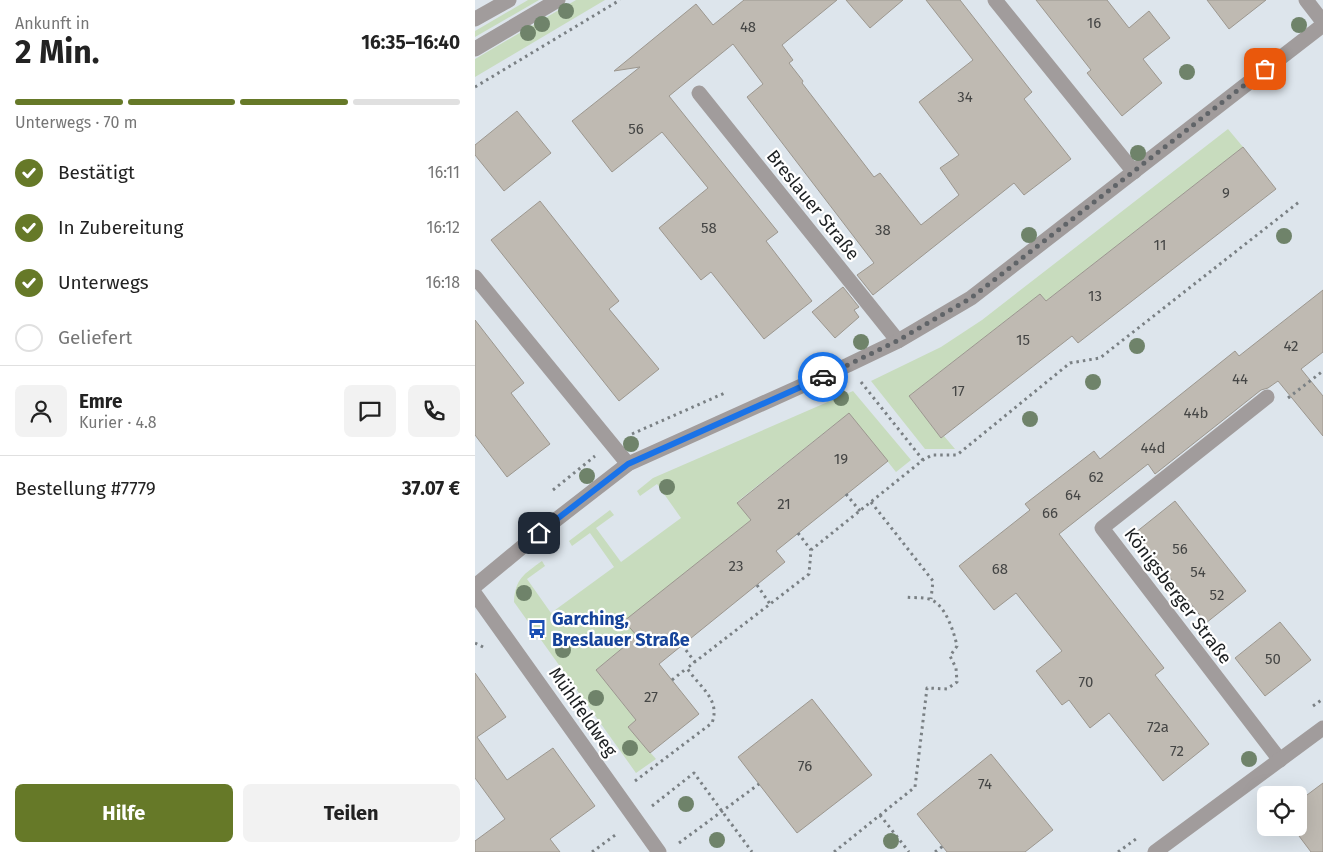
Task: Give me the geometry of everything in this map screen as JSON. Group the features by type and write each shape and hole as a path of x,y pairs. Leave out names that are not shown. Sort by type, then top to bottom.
{"street":[{"path":"475,19 509,0"},
{"path":"475,49 558,0"},
{"path":"995,0 1134,172"},
{"path":"475,586 539,533 628,464 849,365 897,341 971,298 1323,23 1306,0"},
{"name":"Breslauer Straße","path":"699,93 897,341"},
{"path":"475,277 628,464"},
{"name":"Königsberger Straße","path":"1267,397 1102,528 1279,760"},
{"name":"Mühlfeldweg","path":"475,594 636,819 665,850"},
{"path":"1155,852 1323,728"}],"path":[{"path":"475,87 620,0"},
{"path":"811,550 932,454 957,455 1070,363 1100,358 1299,202"},
{"path":"849,365 923,460"},
{"path":"1267,397 1276,408 1323,371"},
{"path":"853,388 870,380"},
{"path":"546,496 611,443 729,391"},
{"path":"847,494 860,511"},
{"path":"871,502 933,581 931,599"},
{"path":"672,680 809,574 811,550 798,533"},
{"path":"757,585 771,604"},
{"path":"834,852 915,787 927,688 947,689 957,682 956,668 950,656 957,646 954,634 939,606 931,599 905,597"},
{"path":"682,645 695,662"},
{"path":"634,782 712,723 716,713 714,702 687,668"},
{"path":"651,807 694,773 752,852"},
{"path":"628,774 638,788"},
{"path":"665,850 678,844 759,784"},
{"path":"647,801 657,814"},
{"path":"880,815 909,852"},
{"path":"592,852 636,819"},
{"path":"672,836 681,848"},
{"path":"935,852 943,846"}],"green space":[{"path":"528,0 539,0 475,37 475,31"},
{"path":"576,0 605,0 475,77 475,59"},
{"path":"1228,129 1243,147 1046,301 1040,294 909,396 941,438 944,436 955,449 925,449 871,381 941,347 982,320"},
{"path":"853,391 911,460 896,472 849,413 737,502 751,520 625,621 637,636 596,670 636,720 628,727 656,759 636,773 514,602 519,582 525,574 542,561 545,566 527,579 551,613 614,567 590,533 572,546 569,541 610,510 614,515 596,528 621,562 681,518 657,484 640,496 637,491 653,478"}],"building":[{"path":"744,0 837,0 782,45 793,60 789,63 803,81 802,83 874,177 880,173 921,225 959,195 940,168 959,155 919,102 973,60 926,0 960,0 1032,92 1024,99 1071,159 1024,195 1014,183 873,295 857,275 874,263 747,97 763,84 733,44 669,96 778,232 766,241 812,301 764,339 711,272 701,280 659,228 708,188 662,132 612,172 572,121 640,67 614,71 696,4 713,25"},
{"path":"846,0 903,0 870,28"},
{"path":"1036,0 1107,0 1129,28 1149,11 1170,38 1143,59 1162,83 1122,116 1087,73 1091,70"},
{"path":"1207,0 1266,0 1229,29"},
{"path":"517,111 551,153 504,191 475,155 475,145"},
{"path":"1243,147 1276,189 1078,343 1072,336 941,438 909,396 1040,294 1046,301"},
{"path":"540,201 619,301 609,309 659,369 619,401 491,240"},
{"path":"843,287 859,307 854,310 859,317 835,338 812,312"},
{"path":"1323,290 1323,352 1301,369 1323,396 1323,436 1278,381 1268,388 1261,390 1155,474 1148,464 1059,534 1164,668 1155,675 1209,744 1163,781 1109,713 1090,728 1069,700 1062,705 1036,671 1062,651 1016,593 994,610 959,566 1030,510 1025,504 1094,451 1100,459 1235,351 1239,356"},
{"path":"475,320 524,383 511,393 550,444 507,477 475,435"},
{"path":"849,413 888,461 776,551 785,562 659,664 699,714 650,753 628,727 636,720 596,670 637,636 624,621 751,520 737,503"},
{"path":"1175,501 1246,591 1206,623 1135,533"},
{"path":"1280,622 1311,660 1265,696 1235,658"},
{"path":"475,673 506,717 477,737 507,780 553,748 595,806 550,839 560,852 475,852 475,841 505,819 475,778"},
{"path":"812,699 872,775 797,833 738,757"},
{"path":"991,754 1053,830 1025,852 947,852 917,814"},
{"path":"1323,783 1323,852 1311,852 1299,836 1307,836 1307,795"}],"way so far":[{"path":"823,377 897,341 971,298 1265,69"}],"place":[{"name":"Garching, Breslauer Straße","path":"537,629"}],"route":[{"path":"539,533 628,464 823,377"}]}
